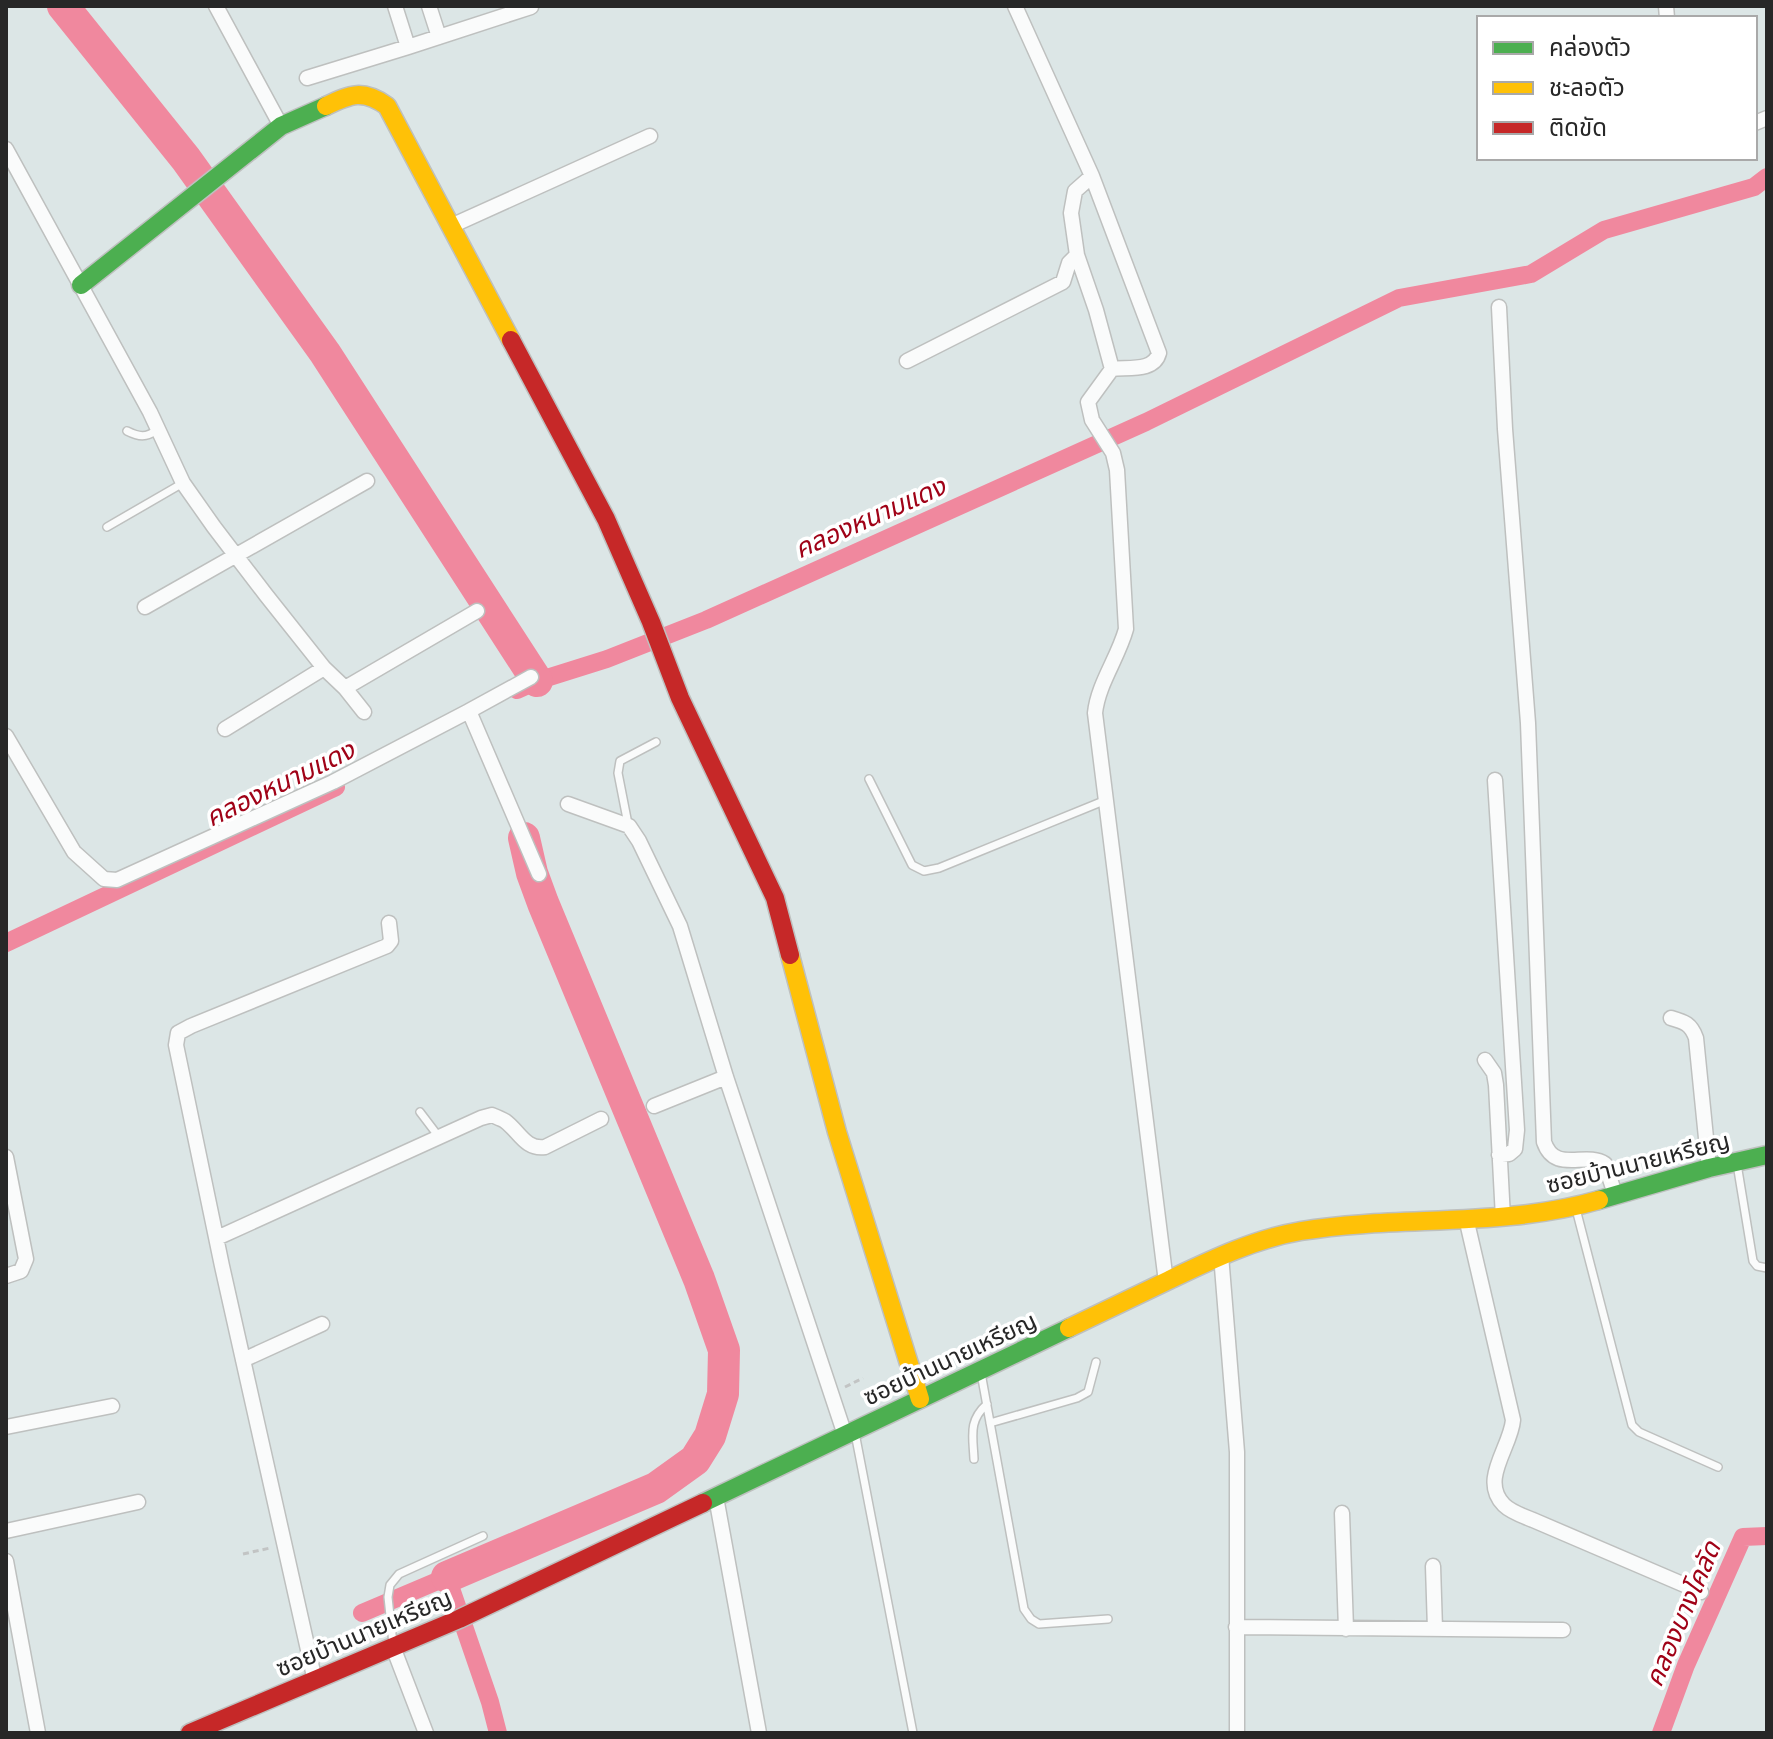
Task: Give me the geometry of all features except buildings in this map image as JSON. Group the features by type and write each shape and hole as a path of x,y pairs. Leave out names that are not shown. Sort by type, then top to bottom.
{"street":[{"path":"216,6 281,126"},
{"path":"395,6 408,47"},
{"path":"429,6 439,37"},
{"path":"1015,6 1092,176 1159,353 1150,366 1112,369 1088,402 1092,420 1113,453 1117,470 1126,629 1096,700 1095,713 1166,1282"},
{"path":"307,78 531,7"},
{"path":"81,285 281,126 347,96 373,96 387,106 606,519 680,698 775,898 837,1132 920,1399"},
{"path":"451,226 650,136"},
{"path":"6,149 158,429 183,483 324,668 364,712"},
{"path":"1092,176 1075,191 1071,213 1077,255 1112,369"},
{"path":"907,361 1063,282 1069,263 1077,255"},
{"path":"1499,307 1505,429 1528,723 1544,1142 1549,1153 1558,1158 1598,1160 1605,1164 1615,1194"},
{"path":"145,607 367,481"},
{"path":"345,688 477,611"},
{"path":"225,729 324,668"},
{"path":"6,736 74,852 97,874 117,880 333,782 531,677"},
{"path":"469,712 539,874"},
{"path":"1495,780 1517,1130 1515,1149 1509,1154 1499,1155"},
{"path":"568,804 629,826 680,926 726,1077 831,1394 850,1433"},
{"path":"315,1681 176,1045 178,1033 191,1026 387,946 391,941 389,923"},
{"path":"1671,1018 1688,1023 1696,1038 1709,1168"},
{"path":"1485,1060 1494,1073 1496,1085 1503,1218"},
{"path":"654,1106 726,1077"},
{"path":"217,1238 481,1118 492,1115 505,1121 530,1146 536,1148 545,1147 601,1119"},
{"name":"ซอยบ้านนายเหรียญ","path":"190,1733 459,1619 1221,1255 1296,1232 1328,1227 1503,1218 1575,1207 1709,1168 1767,1155"},
{"path":"6,1157 26,1259 21,1271 6,1276"},
{"path":"1466,1218 1513,1420 1513,1431 1494,1478 1496,1492 1503,1504 1533,1520 1701,1592"},
{"path":"1221,1255 1237,1452 1237,1733"},
{"path":"243,1360 322,1324"},
{"path":"6,1427 112,1406"},
{"path":"716,1497 759,1733"},
{"path":"6,1531 138,1502"},
{"path":"1342,1513 1346,1629"},
{"path":"6,1561 38,1733"},
{"path":"1433,1566 1435,1629"},
{"path":"1236,1627 1563,1630"},
{"path":"393,1647 426,1733"}],"lane":[{"path":"127,431 138,437 148,437 158,429"},
{"path":"107,527 183,483"},
{"path":"629,826 618,773 620,761 656,742"},
{"path":"869,779 912,865 924,871 939,868 1106,800"},
{"path":"420,1112 439,1137"},
{"path":"1737,1162 1753,1261 1757,1266 1767,1268"},
{"path":"1575,1207 1632,1425 1639,1432 1718,1467"},
{"path":"990,1423 1077,1398 1088,1392 1096,1362"},
{"path":"981,1371 1024,1609 1039,1624 1108,1619"},
{"path":"974,1459 975,1418 987,1404"},
{"path":"850,1433 913,1733"},
{"path":"393,1647 388,1597 390,1585 399,1574 483,1536"}],"path":[{"path":"831,1394 863,1378"},
{"path":"243,1554 285,1545"}],"waterway":[{"path":"63,6 186,159 325,353 537,681"},
{"name":"คลองหนามแดง","path":"517,690 706,620 1146,422 1399,298 1531,274 1604,230 1754,187 1767,177"},
{"name":"คลองหนามแดง","path":"6,943 336,787"},
{"path":"447,1577 656,1488 695,1460 710,1436 723,1394 724,1350 699,1279 543,903 524,838"},
{"name":"คลองบางโคลัด","path":"1661,1733 1686,1665 1743,1537 1767,1536"},
{"path":"362,1613 447,1577 498,1733"}],"traffic: fast":[{"path":"81,285 281,126 326,106"},
{"path":"1599,1200 1709,1168 1767,1155"},
{"path":"703,1503 1069,1328"}],"traffic: slow":[{"path":"326,106 357,95 371,97 387,106 511,340"},
{"path":"790,955 837,1132 920,1399"},
{"path":"1069,1328 1217,1258 1284,1235 1338,1226 1525,1214 1599,1200"}],"traffic: jam":[{"path":"511,340 606,519 680,698 775,898 790,955"},
{"path":"190,1733 459,1619 703,1503"}]}
